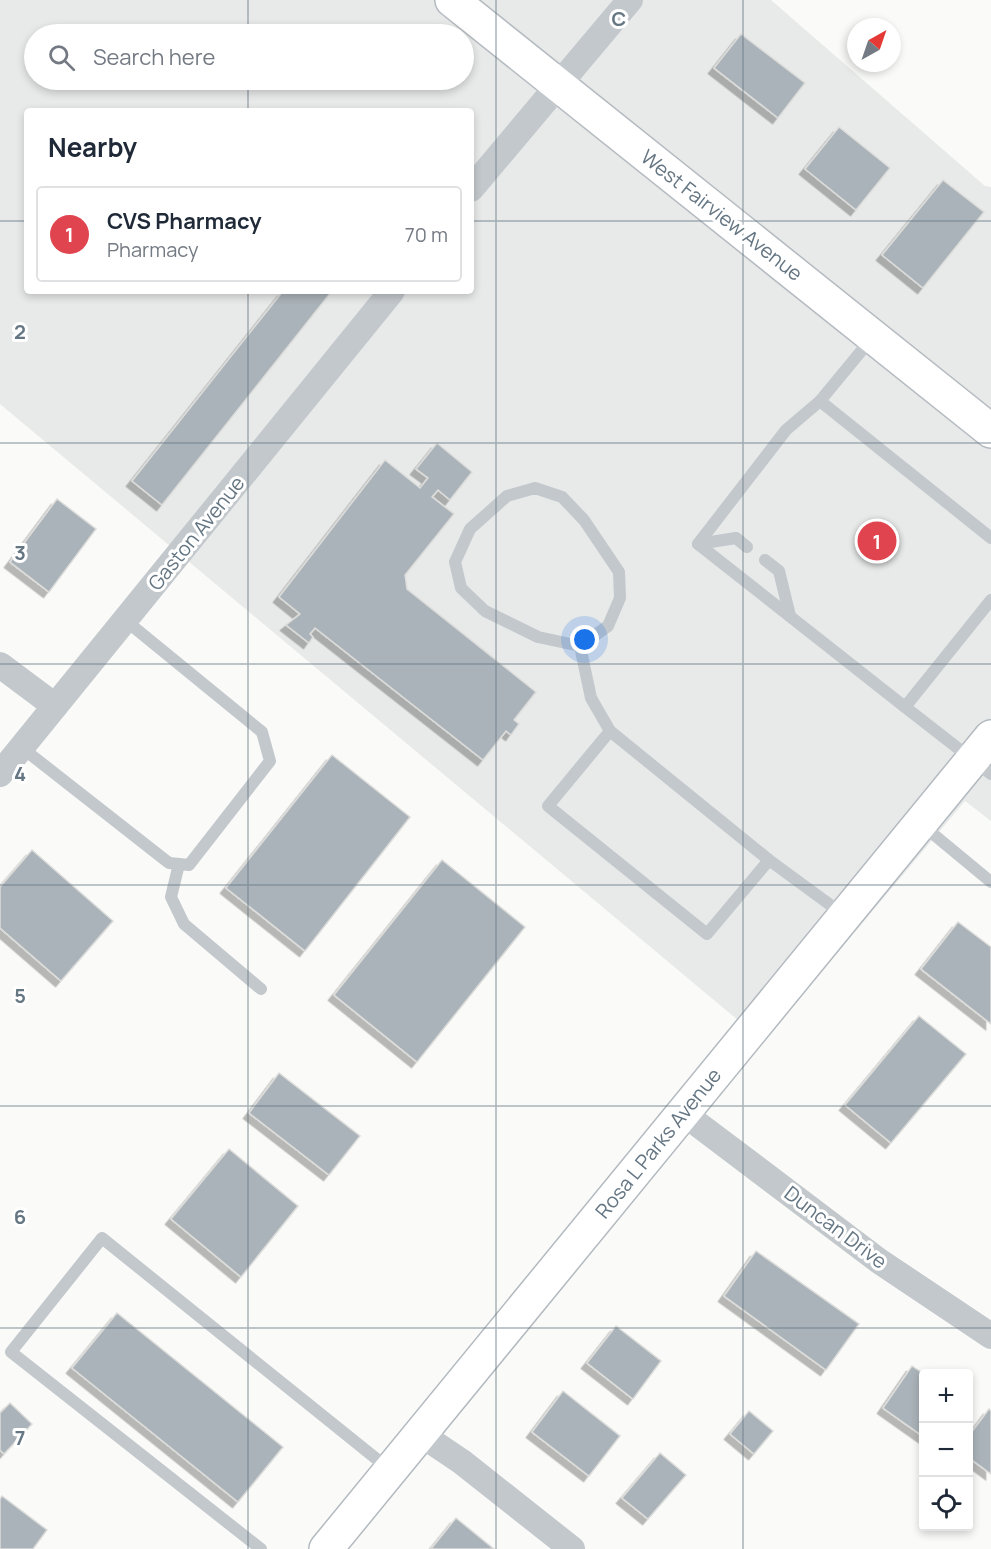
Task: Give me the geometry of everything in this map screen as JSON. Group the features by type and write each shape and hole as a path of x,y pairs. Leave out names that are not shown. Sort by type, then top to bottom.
{"street":[{"name":"West Fairview Avenue","path":"452,0 991,431"},
{"path":"474,186 630,0"},
{"name":"Gaston Avenue","path":"0,774 390,294"},
{"path":"0,665 55,706"},
{"name":"Rosa L Parks Avenue","path":"326,1549 920,824 985,757"},
{"name":"Duncan Drive","path":"683,1113 879,1261 991,1336"},
{"path":"419,1433 462,1462 572,1549"}],"lane":[{"path":"698,544 786,430 820,401 874,336"},
{"path":"820,401 991,538"},
{"path":"535,488 562,497 584,520 619,573 620,598 608,626 580,646 538,637 485,611 461,588 455,562 470,529 507,496 535,488"},
{"path":"698,544 736,538 747,547"},
{"path":"698,544 905,707 985,757"},
{"path":"765,560 779,571 790,616"},
{"path":"905,707 991,600"},
{"path":"21,747 169,863 189,865 270,762 262,732 125,620"},
{"path":"580,646 591,698 610,731 769,860 845,916"},
{"path":"610,731 548,806 707,934 769,860"},
{"path":"920,824 991,882"},
{"path":"179,864 171,897 184,924 261,989"},
{"path":"261,1549 10,1352 102,1238 390,1469"}],"shaded area":[{"path":"0,0 771,0 847,66 847,72 854,72 985,186 991,187 991,821 965,801 763,1041 0,404"}],"building":[{"path":"741,34 805,83 778,118 714,68"},
{"path":"839,127 890,168 856,210 805,169"},
{"path":"943,180 984,212 923,288 882,255"},
{"path":"281,294 330,294 162,505 132,481"},
{"path":"437,443 472,472 450,500 438,490 432,497 454,514 405,575 407,589 536,692 514,720 519,724 511,735 506,731 483,760 315,628 310,634 313,637 309,643 286,625 300,614 279,597 385,460 420,488 428,478 416,469"},
{"path":"57,499 96,529 49,592 10,562"},
{"path":"332,755 410,817 305,951 226,888"},
{"path":"32,850 113,921 61,981 0,928 0,887"},
{"path":"442,860 525,927 417,1062 334,995"},
{"path":"958,922 991,947 991,1024 921,969"},
{"path":"919,1016 966,1054 891,1143 845,1105"},
{"path":"279,1073 360,1136 329,1175 249,1113"},
{"path":"229,1149 298,1206 241,1277 171,1219"},
{"path":"756,1251 859,1324 826,1370 724,1296"},
{"path":"117,1313 283,1447 238,1502 72,1368"},
{"path":"616,1326 661,1361 633,1399 587,1363"},
{"path":"912,1366 919,1371 919,1433 883,1408"},
{"path":"563,1391 620,1436 589,1476 532,1432"},
{"path":"10,1403 32,1424 4,1454 0,1450 0,1413"},
{"path":"989,1409 991,1411 991,1474 973,1461 973,1430"},
{"path":"749,1411 773,1431 754,1454 730,1434"},
{"path":"660,1453 686,1475 648,1519 622,1498"},
{"path":"2,1496 47,1530 33,1549 0,1549 0,1499"},
{"path":"456,1518 494,1549 431,1549"}],"place":[{"name":"CVS Pharmacy","path":"877,541"}]}
